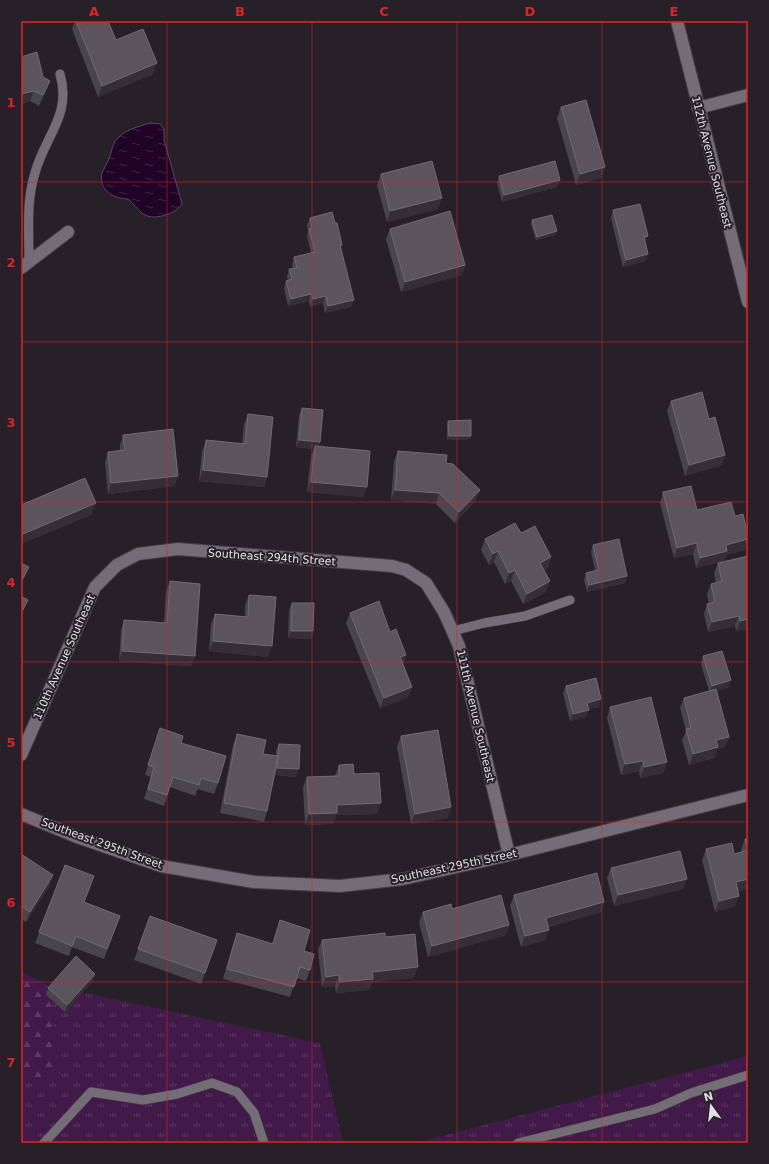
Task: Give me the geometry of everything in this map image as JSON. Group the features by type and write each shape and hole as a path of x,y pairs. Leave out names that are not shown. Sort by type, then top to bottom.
{"street":[{"name":"112th Avenue Southeast","path":"677,21 748,302"},
{"path":"698,108 748,94"},
{"path":"25,265 68,232"},
{"name":"Southeast 294th Street","path":"117,565 138,554 178,549 392,566 406,570 426,583"},
{"name":"110th Avenue Southeast","path":"21,755 95,587 117,565"},
{"name":"111th Avenue Southeast","path":"426,583 444,612 459,646 509,855"},
{"name":"Southeast 295th Street","path":"21,814 77,837 161,866 254,882 340,886 403,879 509,855 748,795"}],"lane":[{"path":"25,265 29,200 35,172 60,114 65,97 60,74"},
{"path":"453,632 484,623 525,616 570,600"},
{"path":"518,1143 655,1109 691,1093 748,1075"},
{"path":"44,1143 91,1092 143,1100 177,1094 212,1083 237,1092 254,1113 264,1143"}],"green space":[{"path":"21,971 47,985 60,1073 21,1082"},
{"path":"47,985 320,1043 343,1143 21,1143 21,1082 60,1072"},
{"path":"748,1056 748,1143 415,1143"}],"water":[{"path":"151,123 160,124 164,129 164,140 182,204 175,211 164,216 157,217 146,216 128,199 117,197 108,192 102,184 101,179 102,173 117,139 122,134 130,130"}],"building":[{"path":"76,21 108,21 116,40 143,29 157,63 102,86"},
{"path":"37,52 43,77 50,81 43,95 34,91 21,94 21,57"},
{"path":"586,100 605,167 580,174 561,107"},
{"path":"432,161 442,198 390,211 381,174"},
{"path":"555,161 560,180 504,195 499,176"},
{"path":"640,204 648,236 644,237 648,254 626,260 613,210"},
{"path":"450,211 465,265 405,282 390,229"},
{"path":"332,212 335,223 337,223 342,245 340,245 354,300 328,306 326,296 313,299 311,294 291,299 286,281 292,279 289,269 297,268 294,257 315,252 309,229 312,228 310,218"},
{"path":"552,215 557,231 537,237 532,220"},
{"path":"702,392 709,419 715,417 725,455 689,465 671,401"},
{"path":"302,408 323,410 320,442 299,440"},
{"path":"248,414 273,417 267,477 203,470 206,440 245,444"},
{"path":"471,420 471,436 449,436 448,421"},
{"path":"173,429 178,476 111,483 108,452 125,450 123,435"},
{"path":"315,446 370,451 367,487 311,482"},
{"path":"398,451 447,455 446,463 453,464 480,490 459,512 439,493 395,490"},
{"path":"85,478 96,503 23,534 21,529 21,505"},
{"path":"691,486 697,510 731,502 735,516 743,514 748,539 726,545 727,551 700,558 697,543 677,548 663,492"},
{"path":"515,523 521,533 535,526 551,557 540,563 550,581 527,594 515,570 509,573 498,551 493,554 485,539"},
{"path":"619,539 627,576 589,585 586,573 599,570 593,545"},
{"path":"748,556 748,619 740,621 739,616 712,622 707,604 715,602 711,584 722,581 718,563"},
{"path":"21,563 29,567 21,582"},
{"path":"170,581 200,584 195,656 122,651 124,620 167,623"},
{"path":"249,595 276,597 272,646 213,641 215,614 248,617"},
{"path":"21,596 28,600 21,613"},
{"path":"379,601 390,632 396,629 406,655 400,657 412,687 384,698 350,613"},
{"path":"292,603 314,603 313,631 291,631"},
{"path":"722,651 731,680 712,686 703,656"},
{"path":"596,678 601,699 587,703 589,710 573,714 566,686"},
{"path":"716,689 729,737 716,740 718,747 693,754 686,729 691,728 684,698"},
{"path":"651,697 667,762 644,767 643,761 625,764 610,707"},
{"path":"160,728 183,736 181,743 226,756 218,783 201,778 199,785 173,777 167,795 148,789 154,767 148,765"},
{"path":"438,730 451,807 415,814 401,736"},
{"path":"237,734 266,740 263,754 278,756 267,811 224,803"},
{"path":"279,744 300,745 299,769 277,768"},
{"path":"353,764 354,774 379,773 381,803 337,805 337,813 309,814 307,777 339,776 339,765"},
{"path":"748,838 748,850 745,839"},
{"path":"732,843 734,854 748,850 748,879 736,882 739,896 719,901 706,849"},
{"path":"680,851 687,879 618,895 611,868"},
{"path":"21,854 53,875 30,912 21,906"},
{"path":"65,865 94,876 84,902 120,916 107,949 76,936 72,946 39,932"},
{"path":"597,873 604,902 546,918 549,930 525,936 514,895"},
{"path":"501,895 509,925 432,946 423,912 451,904 452,909"},
{"path":"150,916 217,940 205,973 138,949"},
{"path":"280,920 310,930 304,951 314,954 310,970 300,967 294,987 227,969 237,933 273,944"},
{"path":"385,933 385,937 415,934 418,967 372,972 373,979 340,982 339,975 326,977 322,940"},
{"path":"76,956 95,974 67,1005 48,988"}]}
